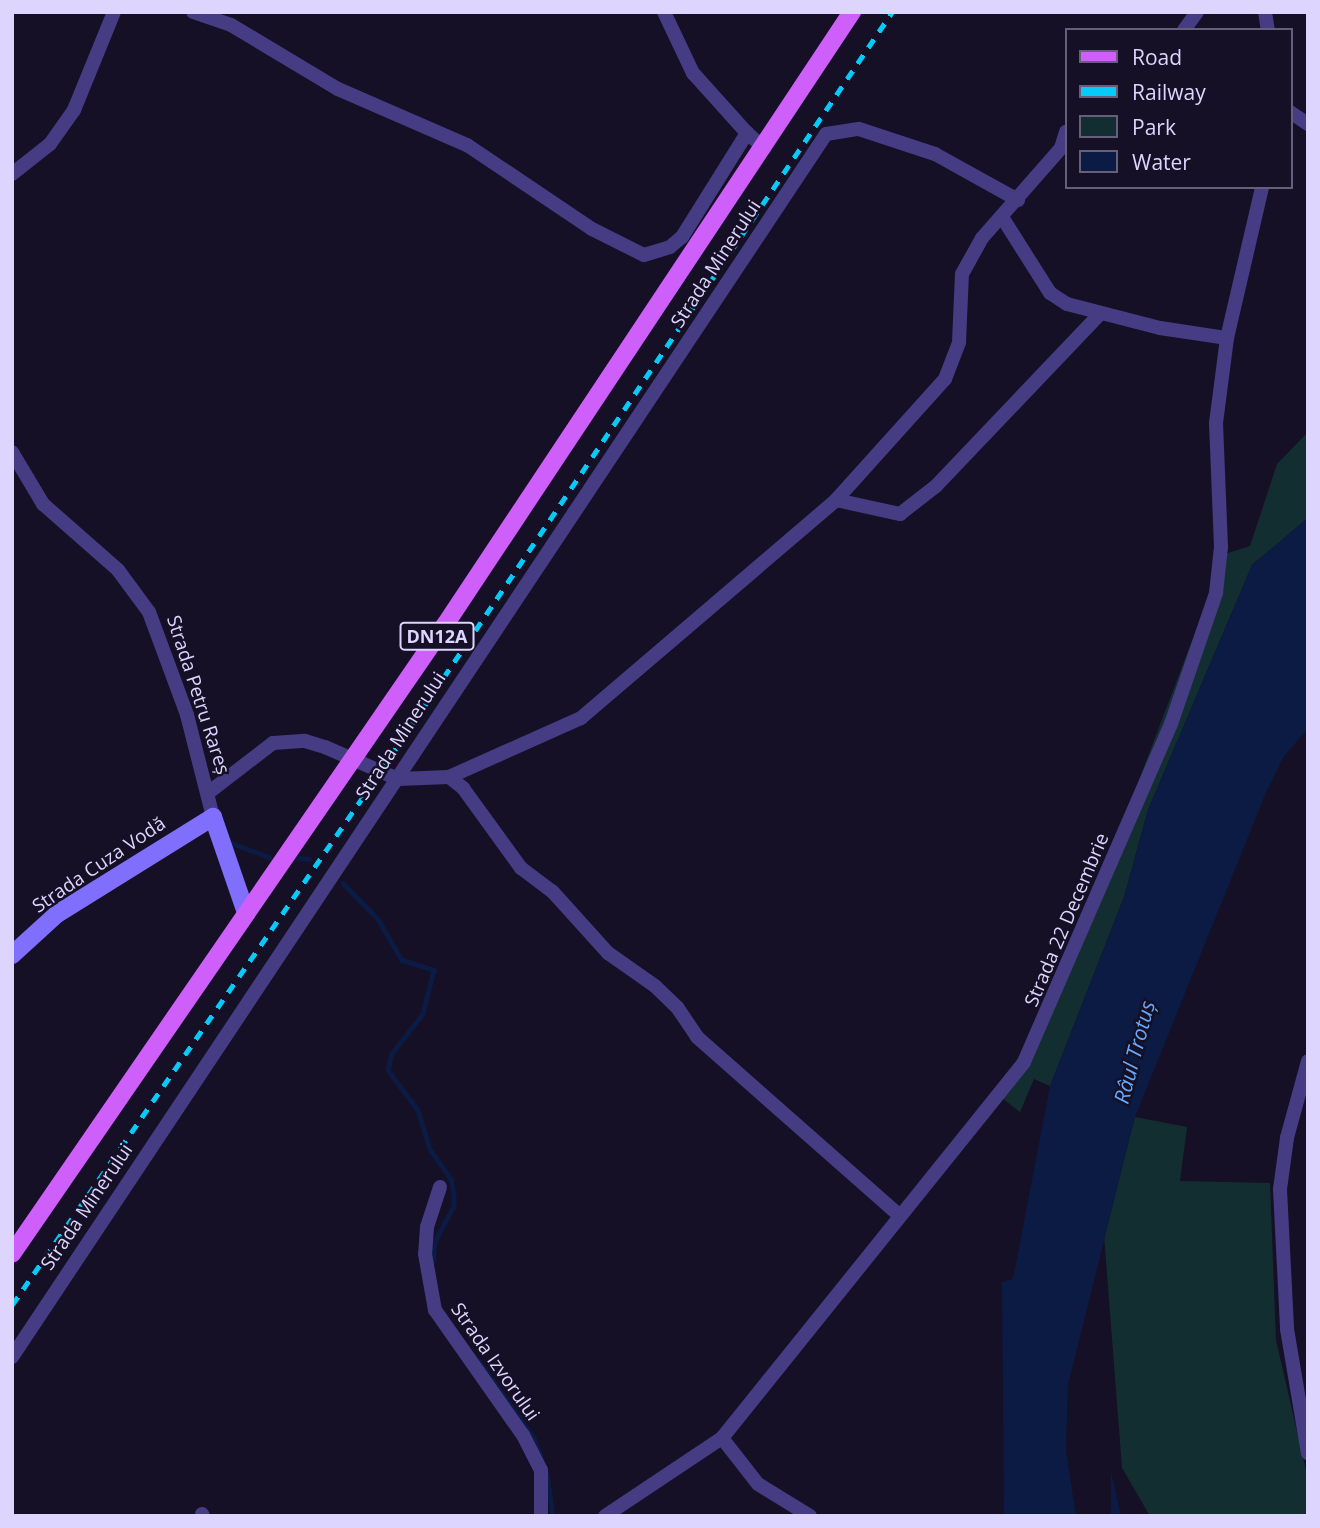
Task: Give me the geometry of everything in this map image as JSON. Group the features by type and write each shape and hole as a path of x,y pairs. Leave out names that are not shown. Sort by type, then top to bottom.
{"main road":[{"name":"Strada Minerului","path":"12,1254 352,760 764,148 852,12"}],"street":[{"path":"12,174 50,144 74,110 114,12"},
{"path":"193,12 231,25 338,89 467,145 592,229 644,255 670,247 682,237 747,133"},
{"path":"664,12 693,73 764,148"},
{"path":"1185,28 1197,12"},
{"path":"1292,113 1308,124"},
{"name":"Strada Minerului","path":"12,1357 826,134 859,130 936,154 1018,200"},
{"path":"208,793 273,743 305,741 398,779 449,777 581,718 836,499 945,379 959,342 962,274 982,238 1061,148 1064,138"},
{"name":"Strada 22 Decembrie","path":"605,1516 722,1438 898,1214 920,1193 1024,1062 1171,724 1216,593 1221,547 1216,423 1227,338 1262,189"},
{"path":"1002,217 1050,293 1099,315 1227,338"},
{"path":"836,499 900,514 936,486 1099,315"},
{"name":"Strada Petru Rareș","path":"12,452 43,503 106,558 140,596 170,667 231,879 246,913"},
{"path":"449,777 463,788 522,868 552,891 608,953 654,986 677,1007 697,1037 898,1214"},
{"name":"Strada Cuza Vodă","path":"14,950 57,915 213,817"},
{"path":"1308,1061 1287,1138 1280,1189 1287,1329 1308,1453"},
{"name":"Strada Izvorului","path":"440,1187 427,1227 425,1254 435,1310 523,1435 541,1471 541,1516"},
{"path":"722,1438 781,1509 810,1516"}],"green space":[{"path":"1308,432 1308,518 1252,565 1148,810 1124,897 1050,1086 1034,1079 1020,1112 993,1091 1020,1056 1129,806 1225,554 1250,546 1277,464"},
{"path":"1135,1117 1187,1127 1180,1181 1270,1183 1276,1340 1308,1479 1307,1516 1150,1516 1122,1468 1104,1235"}],"water":[{"name":"Râul Trotuș","path":"1308,518 1308,728 1283,758 1265,795 1135,1117 1068,1385 1066,1450 1076,1516 1004,1516 1002,1282 1013,1279 1050,1086 1124,897 1148,810 1252,565"},
{"path":"1111,1471 1121,1516 1111,1516"}],"waterway":[{"path":"229,842 269,857"},
{"path":"298,858 309,859"},
{"path":"343,883 378,919 402,960 434,970 423,1014 392,1054 388,1070 418,1110 430,1149 451,1179 454,1206 435,1241 433,1262"},
{"path":"479,1361 534,1438 542,1459"},
{"path":"547,1474 553,1516"}],"railway":[{"path":"12,1305 369,788 892,12"}]}
